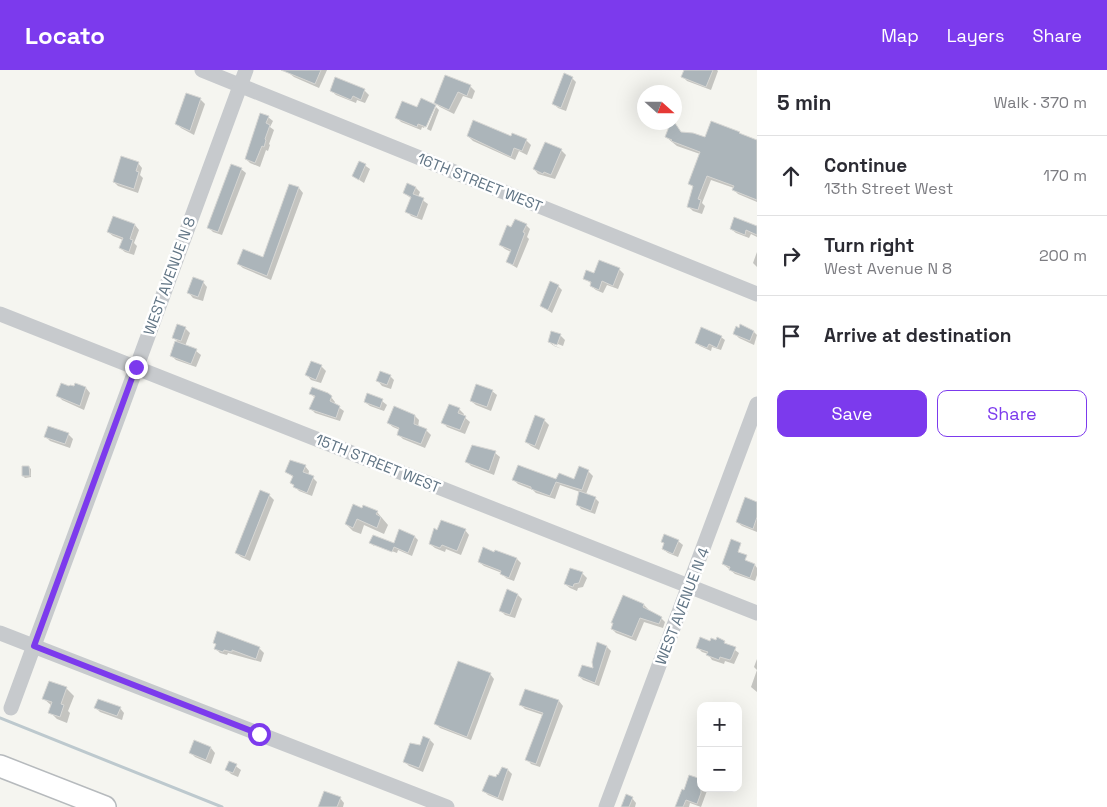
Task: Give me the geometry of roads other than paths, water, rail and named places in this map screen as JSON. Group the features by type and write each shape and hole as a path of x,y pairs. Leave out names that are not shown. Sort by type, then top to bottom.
{"highway":[{"path":"0,766 105,807"}],"street":[{"name":"16TH STREET WEST","path":"202,70 757,294"},
{"name":"WEST AVENUE N 8","path":"11,708 246,70"},
{"name":"15TH STREET WEST","path":"0,314 757,613"},
{"name":"WEST AVENUE N 4","path":"606,807 757,404"},
{"path":"0,633 447,807"}],"waterway":[{"path":"0,718 222,807"}]}
